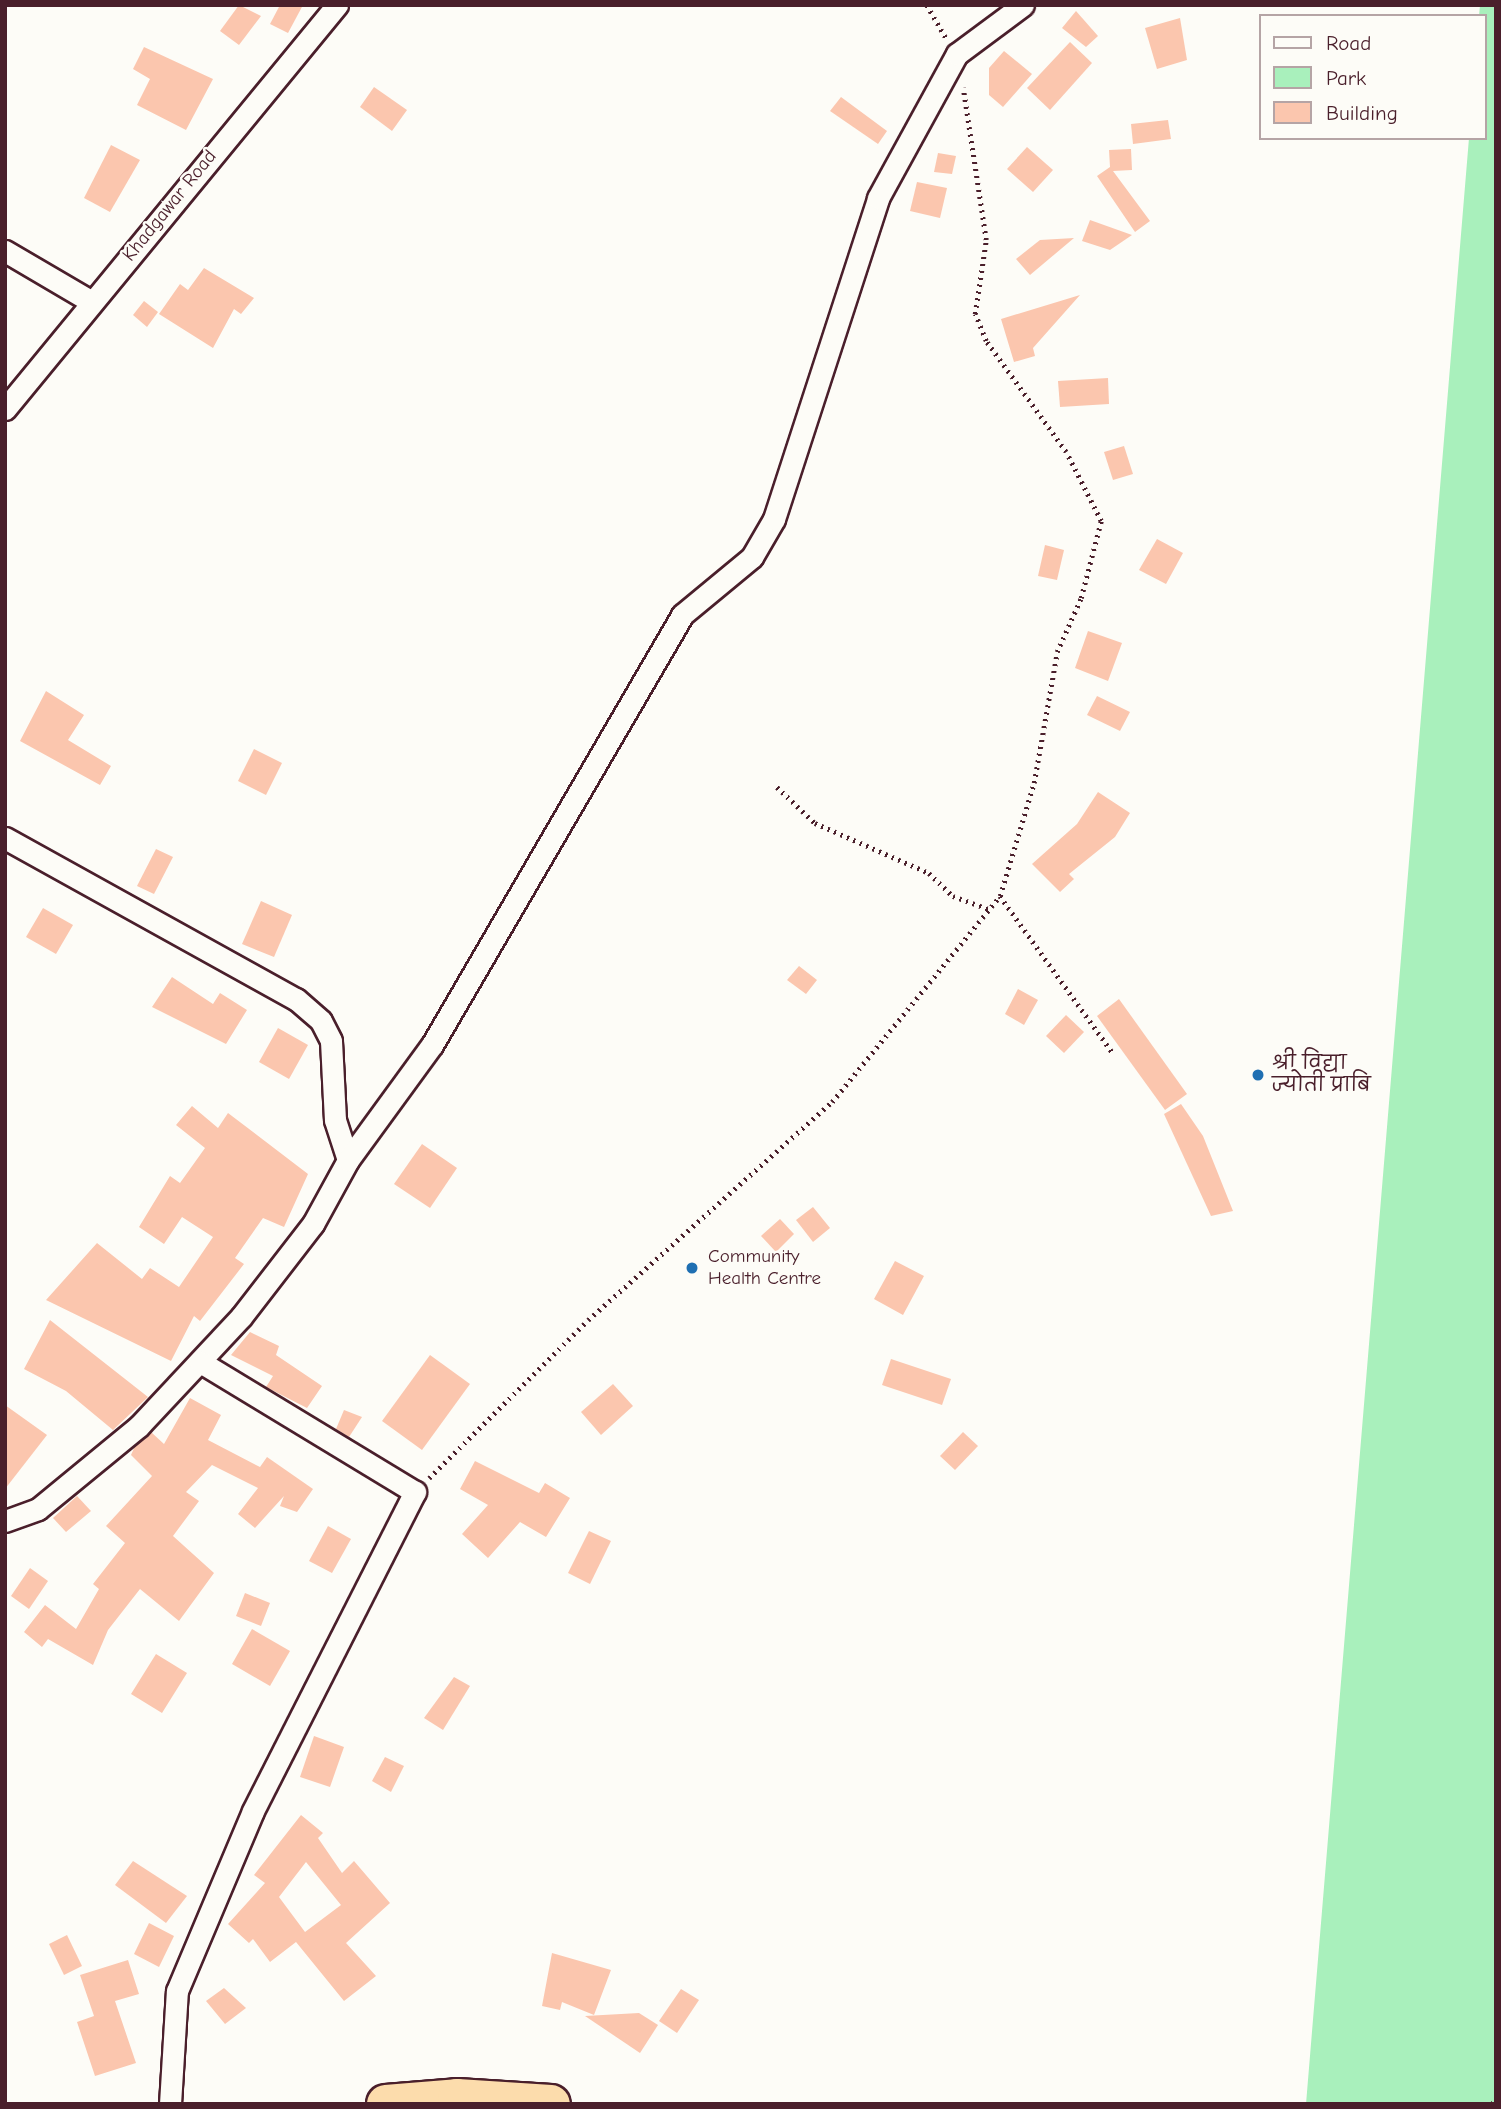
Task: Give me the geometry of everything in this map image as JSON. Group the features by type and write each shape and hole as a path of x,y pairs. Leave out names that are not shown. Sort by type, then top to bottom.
{"highway":[{"path":"386,2104 457,2098 551,2104"}],"street":[{"name":"Khadgawar Road","path":"5,410 337,5"},
{"path":"5,1521 38,1509 82,1474 200,1362 313,1224 348,1160 432,1045 682,615 752,557 774,519 878,198 957,54 1023,5"},
{"path":"5,251 92,302"},
{"path":"5,838 296,999 321,1021 331,1041 335,1120 348,1160"},
{"path":"170,2104 177,1991 253,1811 415,1493 200,1362"}],"path":[{"path":"415,1493 589,1320 832,1102 1000,896 1034,783 1057,652 1081,598 1101,521 1066,452 986,341 975,314 986,240 957,54 927,5"},
{"path":"777,787 815,822 929,873 953,896 989,909"},
{"path":"1000,896 1112,1052"},
{"path":"1492,2104 1496,2099"}],"green space":[{"path":"1480,5 1496,5 1496,2104 1306,2104 1469,140 1487,140 1487,14 1479,14"}],"building":[{"path":"239,5 261,16 239,45 220,31"},
{"path":"280,5 303,5 288,33 270,24"},
{"path":"1076,11 1098,36 1086,47 1062,28"},
{"path":"1180,18 1187,60 1157,69 1145,28"},
{"path":"1070,42 1092,63 1050,110 1027,88"},
{"path":"144,47 213,79 186,130 137,105 150,79 133,69"},
{"path":"1004,51 1032,74 1003,107 989,95 989,68"},
{"path":"374,87 407,110 392,131 360,107"},
{"path":"841,97 887,131 878,144 830,111"},
{"path":"1168,120 1171,139 1133,144 1131,124"},
{"path":"111,145 140,160 110,212 84,198"},
{"path":"1027,147 1053,170 1033,192 1007,169"},
{"path":"1131,149 1132,170 1113,171 1150,221 1135,232 1097,176 1110,167 1109,150"},
{"path":"938,153 956,156 952,174 934,172"},
{"path":"917,182 947,188 940,218 910,211"},
{"path":"1090,220 1132,235 1110,250 1082,241"},
{"path":"1074,238 1030,275 1016,259 1040,240"},
{"path":"204,268 254,298 241,314 234,309 213,348 159,314 180,284 188,290"},
{"path":"1080,295 1033,348 1035,356 1014,362 1001,319"},
{"path":"144,301 158,312 147,327 133,315"},
{"path":"1108,378 1109,404 1060,407 1058,381"},
{"path":"1124,446 1133,474 1113,480 1104,452"},
{"path":"1157,539 1183,553 1166,584 1139,570"},
{"path":"1045,545 1064,550 1057,580 1038,576"},
{"path":"1088,631 1122,643 1108,681 1075,668"},
{"path":"46,691 84,715 68,740 111,766 100,785 20,741"},
{"path":"1097,696 1130,712 1120,731 1087,715"},
{"path":"254,749 282,763 266,795 238,781"},
{"path":"1098,792 1130,813 1115,837 1069,874 1074,879 1060,892 1032,864 1077,824"},
{"path":"156,849 173,857 154,894 137,886"},
{"path":"261,901 292,915 274,957 242,944"},
{"path":"43,908 73,925 56,954 26,937"},
{"path":"799,966 817,980 806,994 787,980"},
{"path":"172,977 213,1004 220,993 247,1010 226,1044 152,1007"},
{"path":"1018,989 1038,1000 1024,1025 1005,1014"},
{"path":"1119,999 1187,1094 1165,1110 1097,1016"},
{"path":"1066,1015 1084,1032 1064,1053 1046,1036"},
{"path":"278,1028 308,1045 289,1079 259,1062"},
{"path":"1181,1104 1203,1136 1233,1211 1211,1216 1164,1114"},
{"path":"192,1106 218,1128 228,1113 308,1174 284,1227 263,1218 235,1258 244,1264 200,1321 194,1316 171,1361 46,1300 97,1243 142,1279 150,1268 179,1287 213,1237 182,1217 164,1244 139,1227 170,1176 180,1183 205,1148 176,1125"},
{"path":"422,1144 457,1168 430,1208 394,1184"},
{"path":"813,1207 830,1228 813,1242 796,1220"},
{"path":"780,1219 794,1234 776,1252 761,1236"},
{"path":"895,1261 924,1276 903,1315 874,1299"},
{"path":"50,1320 148,1397 113,1430 66,1391 24,1369"},
{"path":"250,1332 279,1346 276,1355 322,1386 307,1408 266,1387 273,1376 231,1355"},
{"path":"430,1355 470,1384 422,1450 382,1421"},
{"path":"891,1359 951,1379 942,1405 882,1385"},
{"path":"613,1384 633,1406 601,1435 581,1412"},
{"path":"190,1398 221,1415 208,1440 260,1467 267,1457 313,1489 297,1512 280,1506 284,1496 255,1528 238,1514 258,1488 212,1465 186,1492 199,1501 173,1536 214,1573 179,1621 140,1589 108,1630 93,1665 48,1639 42,1647 24,1632 45,1605 76,1629 99,1589 93,1584 125,1543 106,1526 152,1476 131,1455 135,1446 151,1432 164,1444"},
{"path":"5,1405 47,1435 5,1489"},
{"path":"344,1410 362,1417 349,1437 336,1429"},
{"path":"963,1432 978,1446 955,1470 940,1456"},
{"path":"475,1461 539,1493 545,1483 570,1498 546,1537 520,1522 488,1558 462,1534 488,1505 460,1489"},
{"path":"77,1496 91,1511 66,1532 53,1518"},
{"path":"328,1526 351,1539 332,1573 309,1561"},
{"path":"589,1531 611,1541 590,1584 568,1573"},
{"path":"30,1568 48,1581 29,1609 11,1596"},
{"path":"245,1593 270,1603 261,1626 236,1616"},
{"path":"252,1629 290,1651 270,1686 232,1664"},
{"path":"156,1654 187,1673 162,1713 131,1694"},
{"path":"454,1677 470,1686 443,1730 424,1718"},
{"path":"314,1736 344,1747 330,1787 300,1777"},
{"path":"385,1757 404,1766 391,1792 372,1781"},
{"path":"301,1815 323,1833 318,1838 342,1873 354,1861 390,1903 346,1943 376,1976 344,2001 296,1942 270,1962 253,1939 249,1943 228,1924 265,1883 254,1875","holes":["306,1862 341,1905 305,1932 279,1897"]},
{"path":"133,1861 187,1896 166,1923 115,1885"},
{"path":"149,1923 174,1936 159,1967 134,1954"},
{"path":"67,1935 82,1966 64,1975 49,1944"},
{"path":"552,1953 611,1970 594,2015 562,2002 560,2010 542,2006"},
{"path":"128,1960 139,1994 115,2001 136,2063 95,2076 77,2022 94,2016 80,1975"},
{"path":"224,1988 246,2008 225,2024 206,2001"},
{"path":"681,1989 699,2000 677,2033 659,2021"},
{"path":"639,2013 658,2025 640,2053 585,2016"}],"place":[{"name":"श्री विद्या ज्योती प्राबि","path":"1258,1075"},
{"name":"Community Health Centre","path":"692,1268"}]}
